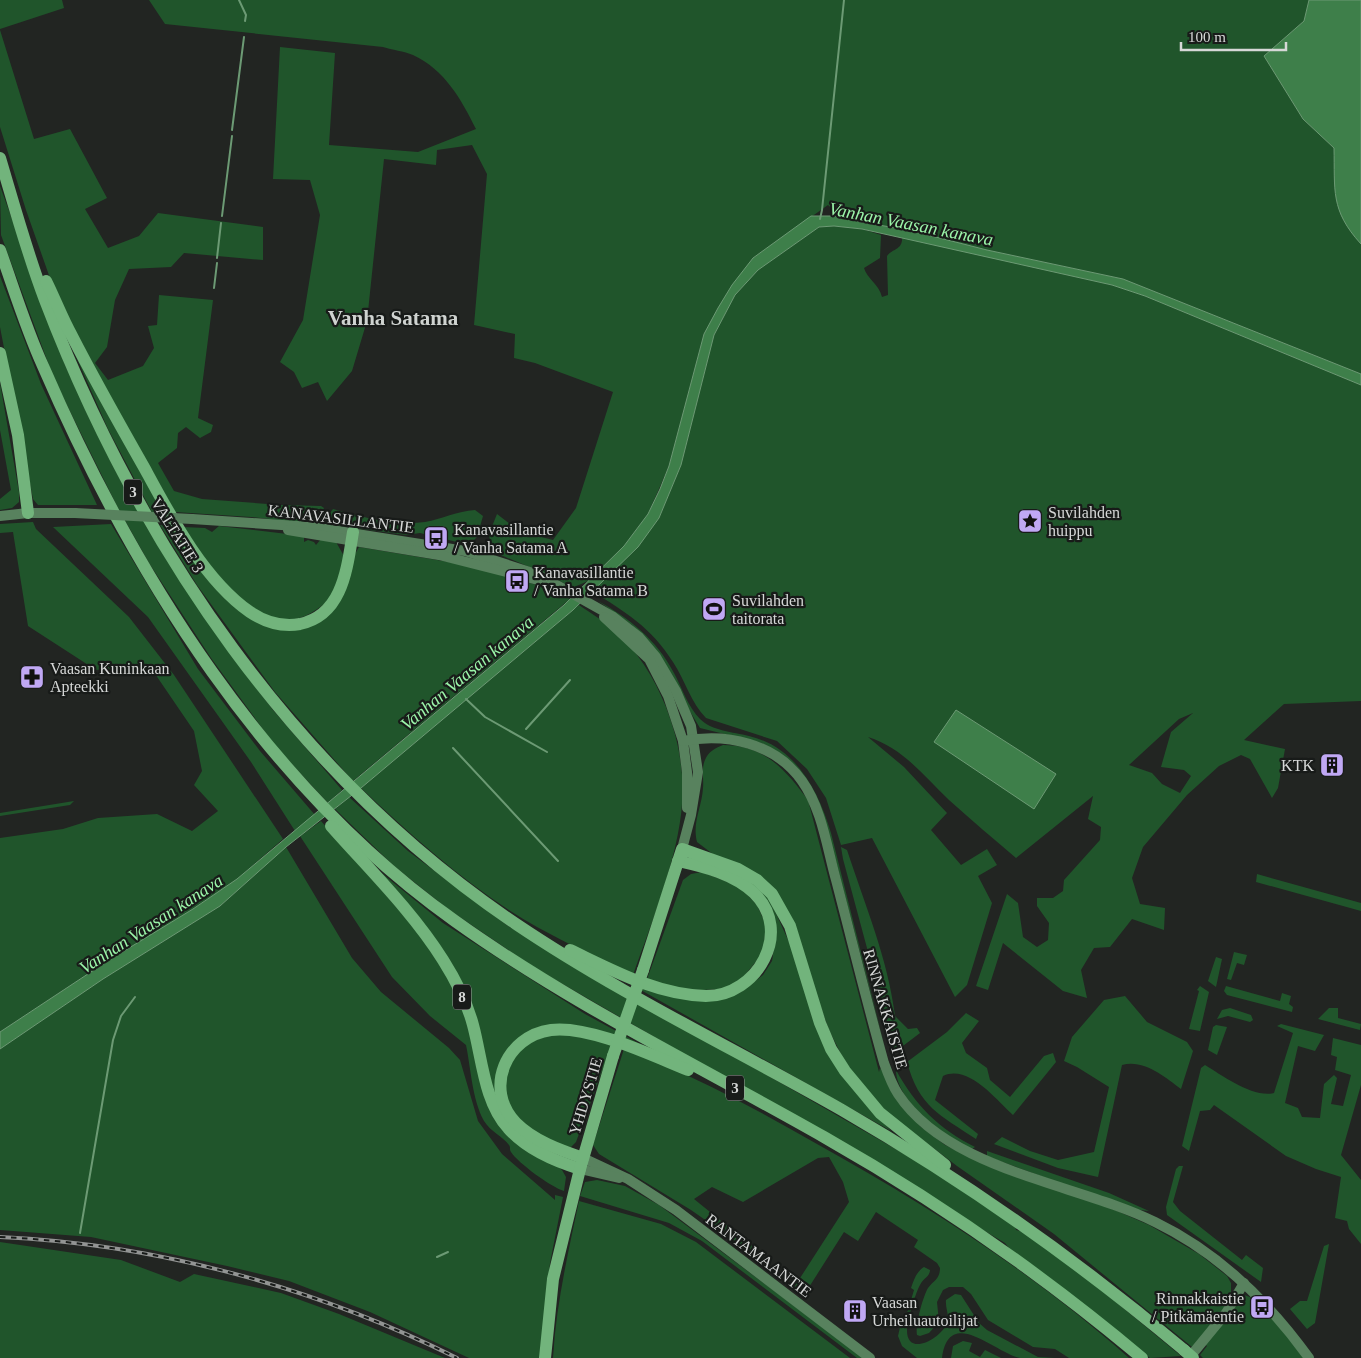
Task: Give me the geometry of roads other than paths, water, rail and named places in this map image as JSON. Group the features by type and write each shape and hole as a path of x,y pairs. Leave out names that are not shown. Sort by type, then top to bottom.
{"highway":[{"name":"VALTATIE 3","path":"0,158 32,263 66,353 110,448 162,542 223,634 290,723 357,794 415,848 516,924"},
{"name":"3","path":"0,250 41,363 110,505 204,662 301,783"},
{"path":"32,263 46,282 84,359 167,509 203,562 235,599 249,611 271,622 293,625 316,618 325,612 340,591 352,537"},
{"path":"0,353 18,435 28,513"},
{"name":"8","path":"301,783 317,806 391,893 442,959 456,983 472,1022 492,1101 498,1115 522,1141 562,1163 581,1163"},
{"name":"3","path":"329,818 403,882 463,927 579,1001 825,1137 901,1182 963,1223 1068,1299 1142,1358"},
{"path":"682,849 738,869 757,880 772,894 790,926 820,1023 831,1049 845,1071 880,1113 943,1162 954,1177"},
{"name":"YHDYSTIE","path":"545,1358 553,1279 581,1163 613,1056 682,849"},
{"path":"516,924 626,977 652,986 693,995 707,996 731,991 753,977 767,956 770,932 768,918 763,905 756,894 734,878 678,862"},
{"name":"3","path":"516,924 593,972 840,1109 954,1177 1092,1276 1189,1355"},
{"path":"581,1163 527,1132 516,1123 503,1101 500,1090 503,1067 514,1049 528,1036 552,1030 590,1034 689,1071 713,1076"}],"main road":[{"name":"KANAVASILLANTIE","path":"0,516 28,513 75,513 250,523 352,537 476,564 548,583 570,592 626,626 656,657 676,691 694,739 698,772 691,815 682,849"},
{"name":"KANAVASILLANTIE","path":"589,603 649,659 668,696 683,741 687,801 682,849"},
{"name":"RINNAKKAISTIE","path":"683,741 721,738 759,747 782,760 802,780 820,822 884,1063 898,1094 923,1124 950,1143 977,1157 1153,1221 1196,1246 1244,1282 1279,1317 1309,1358"},
{"name":"RANTAMAANTIE","path":"581,1163 628,1179 676,1210 870,1358"},
{"path":"1189,1355 1226,1313 1244,1282"}],"waterway":[{"path":"239,0 246,15 245,21"},
{"name":"Vanhan Vaasan kanava","path":"820,219 844,0"},
{"path":"232,130 244,37"},
{"path":"222,216 232,136"},
{"path":"217,258 221,223"},
{"path":"214,288 217,263"},
{"path":"526,729 570,680"},
{"name":"Vanhan Vaasan kanava","path":"466,699 485,717 547,752"},
{"path":"453,748 558,861"},
{"path":"80,1233 113,1040 121,1016 135,997"},
{"path":"437,1257 448,1252"}],"railway":[{"path":"0,1237 59,1241 118,1249 177,1260 235,1274 292,1291 348,1311 403,1333 457,1358"}],"place":[{"name":"Suvilahden huippu","path":"1030,521"},
{"name":"Kanavasillantie / Vanha Satama A","path":"436,538"},
{"name":"Kanavasillantie / Vanha Satama B","path":"517,581"},
{"name":"Suvilahden taitorata","path":"714,609"},
{"name":"Vaasan Kuninkaan Apteekki","path":"32,677"},
{"name":"KTK","path":"1332,765"},
{"name":"Rinnakkaistie / Pitkämäentie","path":"1262,1307"},
{"name":"Vaasan Urheiluautoilijat","path":"855,1311"}],"district":[{"name":"Vanha Satama","path":"393,318"}]}
